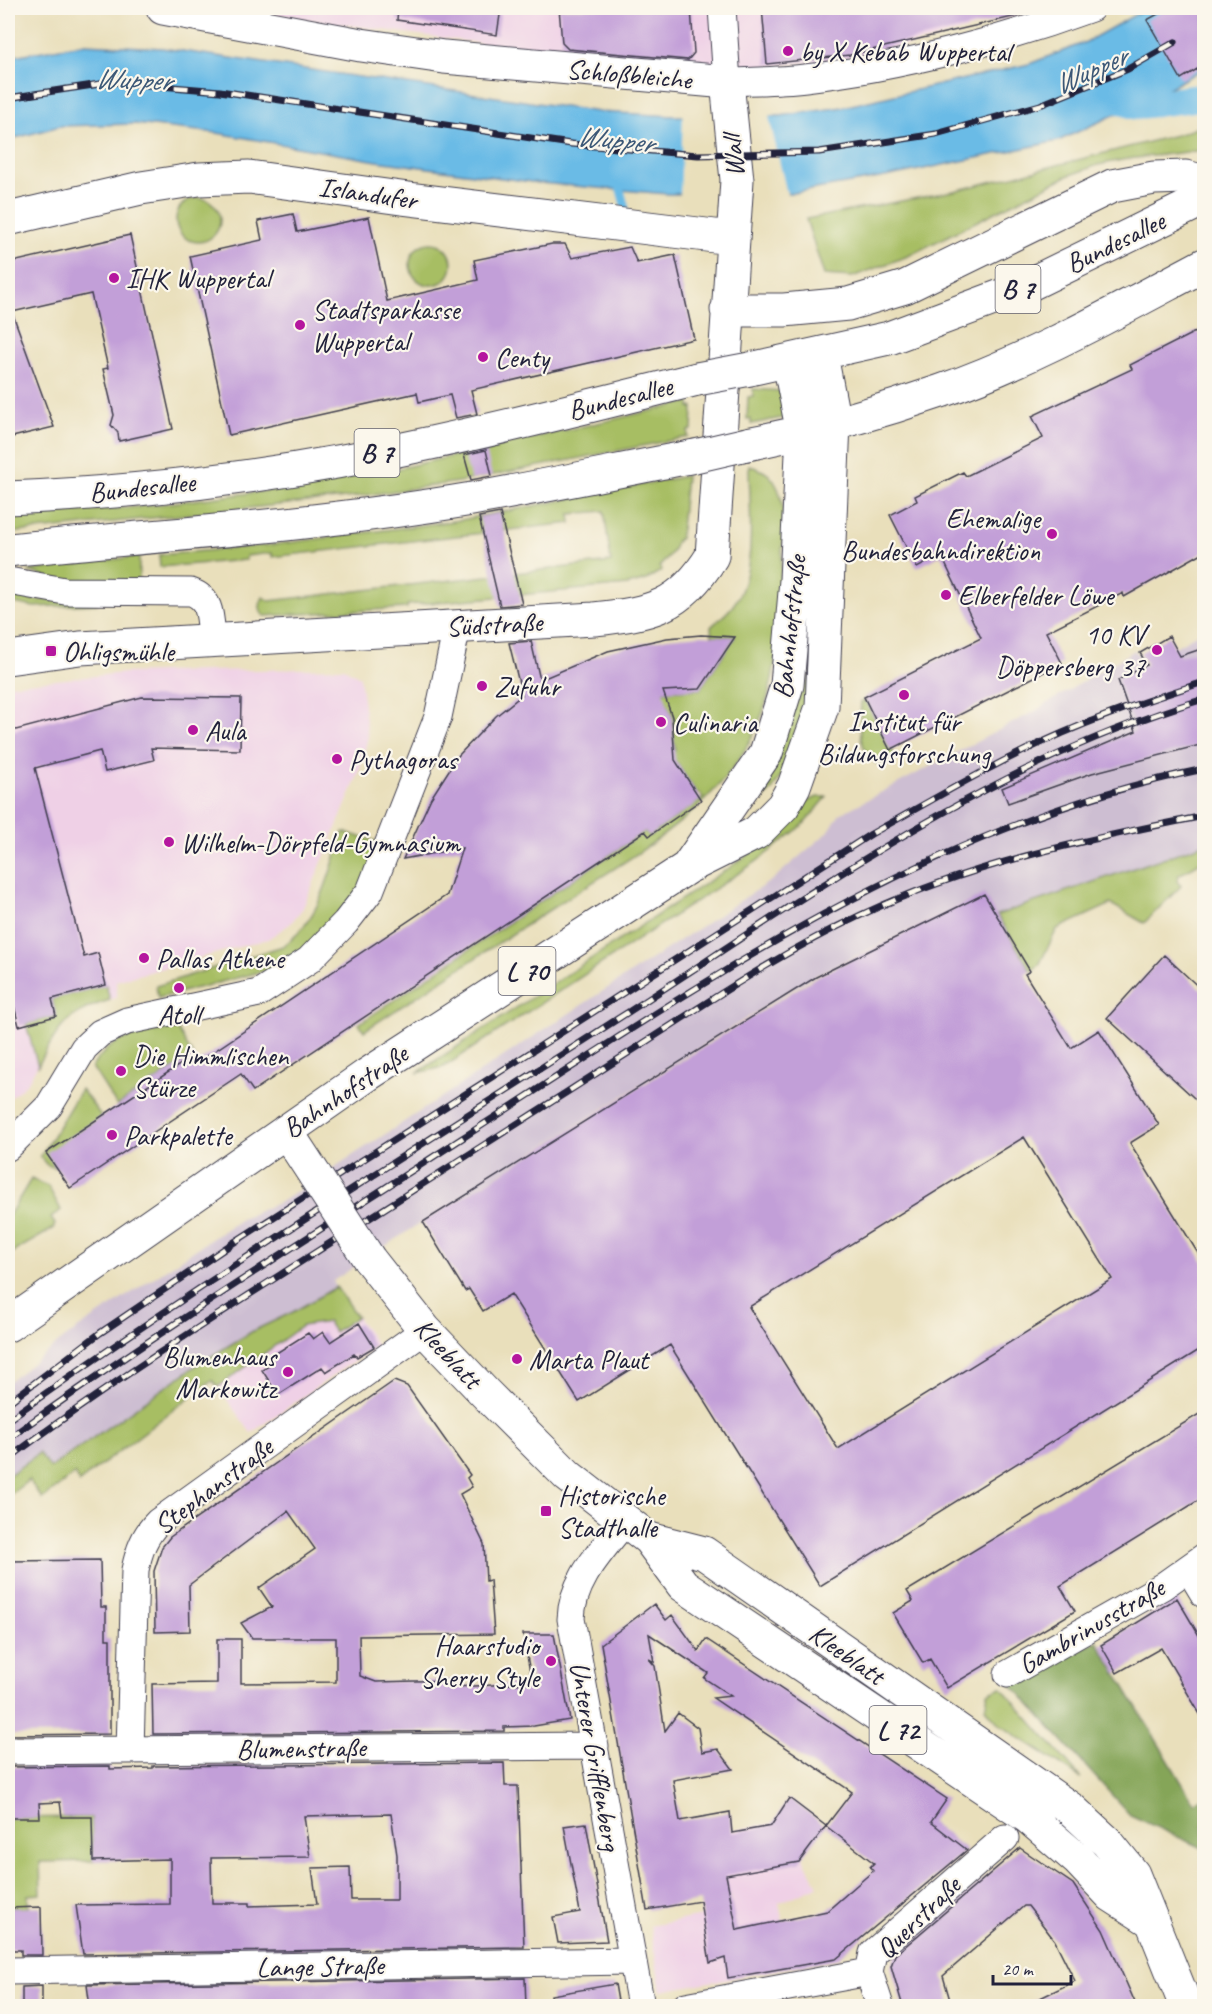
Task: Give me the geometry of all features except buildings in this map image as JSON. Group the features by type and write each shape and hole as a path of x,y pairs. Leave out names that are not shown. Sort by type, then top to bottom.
{"main road":[{"name":"Schloßbleiche","path":"163,8 361,45 444,57 728,89"},
{"name":"Wall","path":"728,89 737,180 732,227"},
{"name":"Islandufer","path":"8,219 141,188 209,179 249,177 400,198 732,227"},
{"path":"732,227 727,310 795,309 848,304 905,286 1112,186 1154,178 1186,177 1204,182"},
{"name":"Bundesallee","path":"8,498 147,488 295,468 430,444 697,380 821,355 889,338 1020,289 1204,199"},
{"name":"Bundesallee","path":"8,550 279,524 472,499 803,433 942,391 1055,343 1204,266"},
{"name":"Südstraße","path":"8,658 80,648 643,614 677,596 693,584 712,556 727,310"},
{"name":"Bahnhofstraße","path":"8,1325 367,1075 688,867 756,833 783,806 794,786 822,707 834,423 821,355"},
{"name":"Bahnhofstraße","path":"688,867 766,753 787,685 796,580 803,433 789,362"},
{"name":"Kleeblatt","path":"286,1131 369,1259 425,1330 545,1455 637,1530 683,1585 1028,1817 1078,1860 1111,1895 1150,1920 1186,2007"}],"street":[{"name":"Wall","path":"722,8 728,89"},
{"name":"Schloßbleiche","path":"728,89 867,68 1013,33 1091,8"},
{"path":"8,581 56,590 191,592 200,595 210,610 212,639"},
{"path":"8,1147 50,1106 84,1048 100,1033 127,1021 259,993 309,960 346,922 370,891 438,717 457,627"},
{"name":"Stephanstraße","path":"130,1750 135,1570 139,1552 149,1531 158,1522 425,1330"},
{"name":"Unterer Grifflenberg","path":"637,1530 576,1587 571,1619 641,2007"},
{"path":"1197,1563 1204,1594"},
{"name":"Gambrinusstraße","path":"1008,1674 1197,1563"},
{"name":"Blumenstraße","path":"8,1751 595,1746"},
{"name":"Querstraße","path":"686,2007 869,1972 873,1953 1005,1838"},
{"name":"Lange Straße","path":"8,1971 632,1961"},
{"path":"869,1972 880,2007"}],"shaded area":[{"path":"224,8 1040,8 931,40 833,61 716,71 500,46"},
{"path":"1204,630 1204,844 997,915 984,894 814,976 405,1233 333,1281 336,1287 293,1312 253,1331 197,1365 49,1468 8,1476 8,1382 76,1330 241,1219 282,1201 772,880 828,832 840,814 1035,711 1135,650 1145,665"},
{"name":"Wilhelm-Dörpfeld-Gymnasium","path":"344,668 360,677 368,737 358,775 303,908 290,924 268,939 116,981 117,997 73,1015 55,1036 27,1083 8,1100 8,685 124,673"},
{"name":"Blumenhaus Markowitz","path":"357,1317 377,1345 251,1433 218,1387 302,1325 329,1322 335,1331"},
{"path":"781,1822 808,1850 800,1852 818,1886 779,1903 791,1967 661,1991 650,1926 733,1910 731,1895 705,1899 694,1837"}],"green space":[{"path":"1204,125 1204,134 1201,135 1204,150 1127,159 1098,165 1067,176 908,256 852,277 824,275 806,219 954,191 1180,134"},
{"path":"198,198 207,199 214,204 219,211 219,229 214,236 207,241 198,242 189,241 182,236 177,229 176,220 177,211 182,204 189,199"},
{"path":"431,243 446,249 452,264 446,279 431,285 416,279 410,264 416,249"},
{"path":"753,389 782,391 787,417 751,424 751,419 747,419 748,397 753,396"},
{"path":"690,402 690,408 693,407 692,430 688,431 688,437 458,482 346,498 8,533 8,516 137,507 299,487 396,469"},
{"path":"749,465 767,473 776,484 783,506 784,519 774,668 765,708 740,758 719,785 669,831 364,1031 359,1024 645,831 649,836 703,798 700,793 697,794 670,753 675,750 672,716 661,691 700,689 735,637 712,636 711,627 734,604 742,590 746,574 751,517"},
{"path":"686,476 680,539 677,540 672,552 659,567 662,570 646,580 628,585 407,605 407,608 264,616 260,609 263,597 269,601 611,562 604,511 570,514 571,523 272,557 272,553 246,556 246,560 160,567 159,555 271,545 461,520"},
{"path":"139,556 139,581 61,581 28,571"},
{"path":"8,594 34,600 97,601 97,604 34,607 8,602"},
{"path":"803,674 807,675 809,692 799,735 777,783 761,799 760,795"},
{"path":"865,700 896,757 879,765 866,752 861,737 861,702"},
{"path":"818,797 827,797 803,825 756,862 444,1067 417,1073 729,868 764,843 804,802"},
{"path":"343,832 379,842 365,885 304,954 268,970 158,998 156,986 283,946 296,935 306,923 322,895"},
{"path":"1204,844 1204,860 1179,875 1177,881 1181,886 1144,923 1111,904 1057,929 1039,965 1031,971 997,915"},
{"path":"106,985 110,1000 83,1010 65,1023 38,1066 26,1024 56,1016 52,999"},
{"path":"177,1028 193,1056 117,1106 92,1067 100,1056 129,1037"},
{"path":"81,1089 102,1117 57,1168 47,1165 40,1157"},
{"path":"31,1179 48,1186 61,1210 51,1218 55,1224 53,1229 8,1255 8,1217"},
{"path":"336,1287 357,1317 334,1332 328,1322 302,1326 218,1387 212,1380 79,1482 75,1474 42,1499 29,1480 8,1496 8,1476 39,1453 50,1468 197,1365 253,1331 293,1312"},
{"path":"1097,1641 1194,1803 1204,1797 1204,1849 1130,1815 1010,1683"},
{"path":"1001,1687 1081,1778 1000,1725 985,1708 988,1693"},
{"path":"92,1817 93,1861 40,1862 41,1894 28,1895 28,1908 8,1908 8,1818"}],"water":[{"name":"Wupper","path":"1147,8 1204,8 1204,68 1155,96 1058,141 885,177 793,193 668,194 539,183 377,161 217,133 135,124 60,126 8,140 8,57 84,44 162,48 599,112 674,116 780,116 843,107 1029,64 1086,42"}],"pier":[{"path":"683,113 771,113 769,117 787,194 790,196 680,197"}],"waterway":[{"name":"Wupper","path":"1102,94 1135,106 1197,98"},
{"path":"620,188 625,207"}],"railway":[{"path":"8,98 113,82 220,91 571,144 698,155 819,152 936,134 1040,105 1128,69 1175,42"},
{"path":"8,1403 100,1333 233,1243 871,834 1023,751 1104,716 1204,682"},
{"path":"8,1420 83,1367 311,1215 901,837 974,796 1048,759 1125,726 1204,699"},
{"path":"8,1439 177,1323 552,1080 728,969 818,917 910,870 1004,829 1102,795 1204,769"},
{"path":"8,1459 58,1422 212,1319 726,991 806,943 902,897 987,867 1073,844 1204,816"}],"place":[{"name":"by X Kebab Wuppertal","path":"788,51"},
{"name":"IHK Wuppertal","path":"114,278"},
{"name":"Stadtsparkasse Wuppertal","path":"300,325"},
{"name":"Centy","path":"483,357"},
{"name":"Ehemalige Bundesbahndirektion","path":"1052,534"},
{"name":"Elberfelder Löwe","path":"946,595"},
{"name":"10 KV Döppersberg 37","path":"1157,650"},
{"name":"Ohligsmühle","path":"51,651"},
{"name":"Zufuhr","path":"482,686"},
{"name":"Institut für Bildungsforschung","path":"904,695"},
{"name":"Culinaria","path":"661,722"},
{"name":"Aula","path":"193,730"},
{"name":"Pythagoras","path":"337,759"},
{"name":"Wilhelm-Dörpfeld-Gymnasium","path":"169,842"},
{"name":"Pallas Athene","path":"144,958"},
{"name":"Atoll","path":"179,988"},
{"name":"Die Himmlischen Stürze","path":"121,1071"},
{"name":"Parkpalette","path":"112,1135"},
{"name":"Marta Plaut","path":"517,1359"},
{"name":"Blumenhaus Markowitz","path":"288,1372"},
{"name":"Historische Stadthalle","path":"546,1511"},
{"name":"Haarstudio Sherry Style","path":"551,1661"}]}
